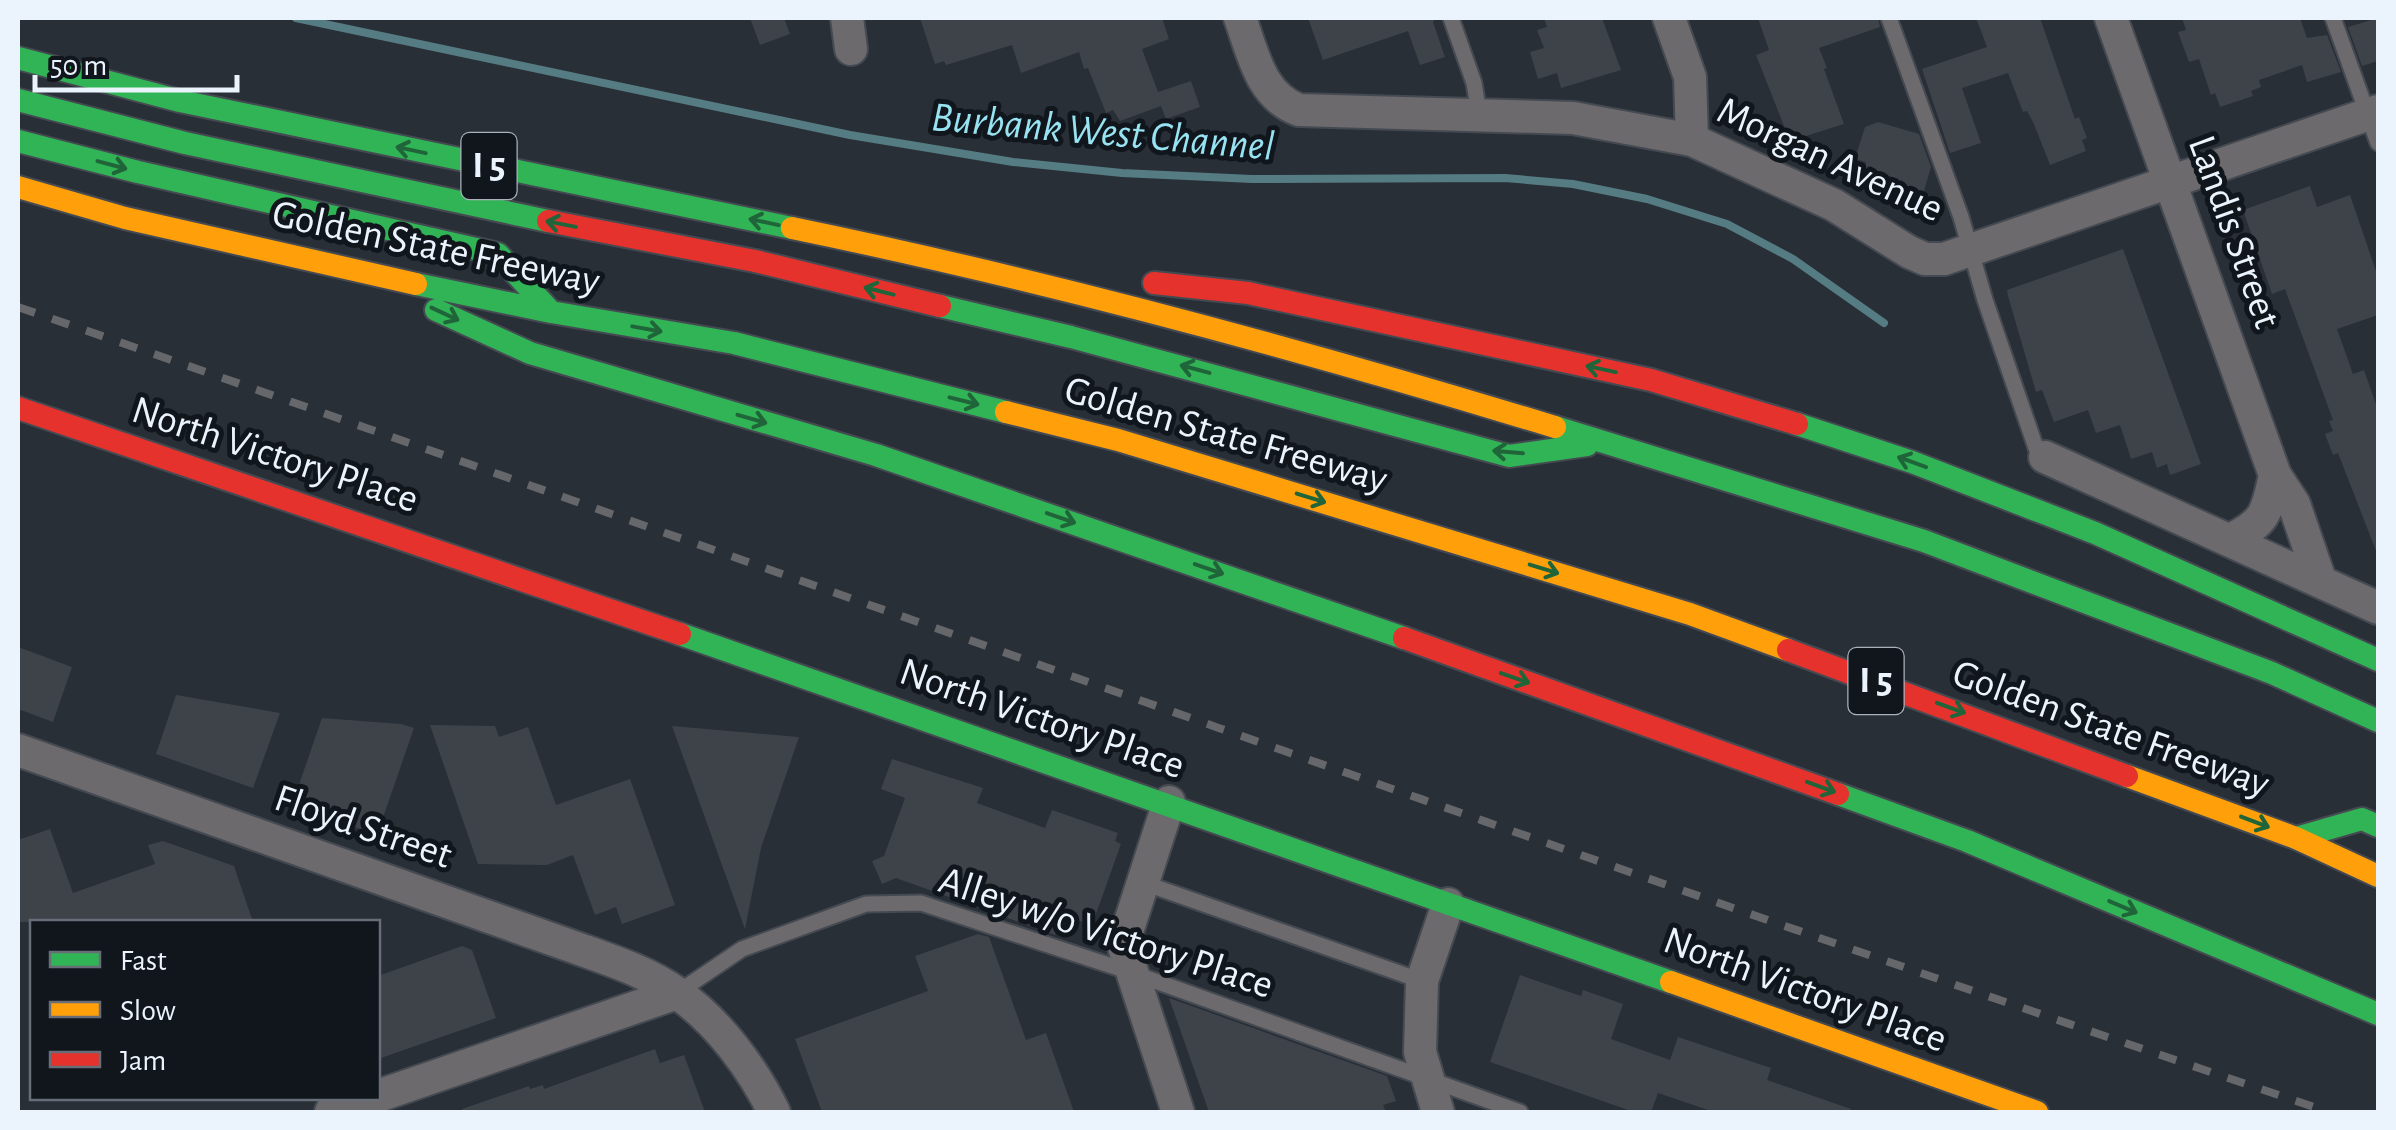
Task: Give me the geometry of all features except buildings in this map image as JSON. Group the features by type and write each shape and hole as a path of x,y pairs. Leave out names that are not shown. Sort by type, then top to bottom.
{"main road":[{"name":"I 5","path":"18,58 180,101 962,263 1233,332 1924,541 2272,673 2378,721"},
{"path":"18,100 185,143 792,270 1071,337 1509,456 1604,442"},
{"path":"18,141 498,254 551,312"},
{"name":"Golden State Freeway","path":"18,187 124,218 356,272 551,312 734,343 1118,440 1690,614 2296,838 2378,876"},
{"path":"962,263 1267,297 1651,380 1912,462 2095,533 2378,660"},
{"path":"356,272 530,353 913,468 1248,582 1967,840 2378,1014"},
{"name":"North Victory Place","path":"18,408 452,553 1169,802 2036,1112"},
{"path":"2296,838 2362,819 2378,826"}],"street":[{"name":"Morgan Avenue","path":"1240,18 1261,75 1275,98 1299,110 1573,118 1692,140 1834,204 1925,259 1944,259 2171,182 2375,122"},
{"path":"1669,18 1690,76 1692,140"},
{"name":"Landis Street","path":"2111,18 2276,476 2294,504 2320,580"},
{"path":"2046,457 2378,608"},
{"path":"2232,539 2263,520 2276,476"},
{"name":"Floyd Street","path":"18,750 597,955 678,993 740,1058 774,1112"},
{"path":"1169,802 1123,944 1178,1112"},
{"path":"1438,1112 1420,1052 1422,981 1448,904"},
{"path":"380,1095 678,993"},
{"path":"330,1112 365,1100"}],"lane":[{"path":"1451,18 1474,83 1479,114"},
{"path":"1890,18 2036,448 2046,457"},
{"path":"2333,18 2375,122"},
{"path":"1144,883 1422,981"},
{"name":"Alley w/o Victory Place","path":"678,993 742,949 866,904 922,902 1520,1112"}],"waterway":[{"name":"Burbank West Channel","path":"296,18 850,135 1013,162 1122,173 1252,179 1505,178 1573,184 1647,199 1727,224 1793,259 1884,323"}],"railway":[{"path":"18,307 1750,914 2329,1112"}],"traffic: fast":[{"path":"18,58 180,101 792,228"},
{"path":"18,100 185,143 548,221"},
{"path":"18,141 498,254 551,312"},
{"path":"416,284 734,343 1006,412"},
{"path":"940,306 1071,337 1509,456 1587,445"},
{"path":"436,310 530,353 876,455 1404,638"},
{"path":"1797,424 1912,462 2095,533 2378,660"},
{"path":"1555,427 1924,541 2272,673 2378,721"},
{"path":"680,634 1671,982"},
{"path":"1838,794 1967,841 2378,1014"},
{"path":"2296,838 2362,819 2378,826"}],"traffic: slow":[{"path":"18,187 125,218 416,284"},
{"path":"792,228 1176,318 1555,427"},
{"path":"1006,412 1118,440 1690,614 1788,650"},
{"path":"2127,776 2296,838 2378,876"},
{"path":"1671,982 2037,1112"}],"traffic: jam":[{"path":"548,221 755,261 940,306"},
{"path":"1154,283 1248,293 1651,380 1797,424"},
{"path":"18,408 680,634"},
{"path":"1404,638 1838,794"},
{"path":"1788,650 2127,776"}]}
